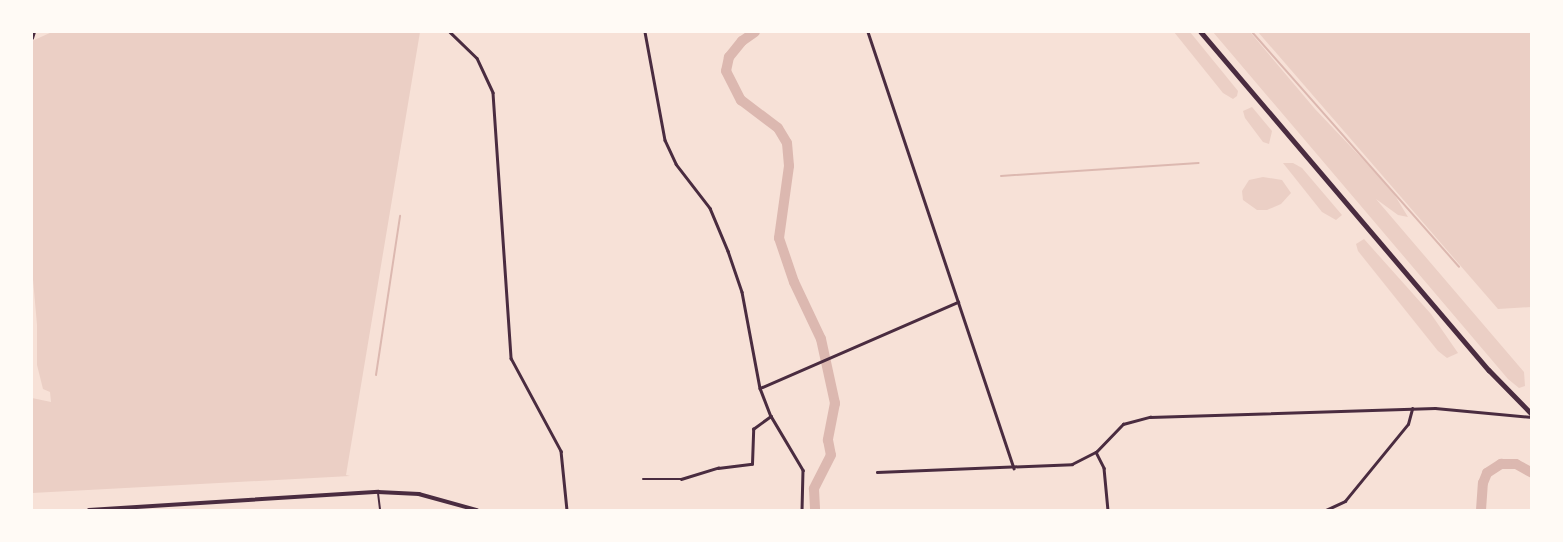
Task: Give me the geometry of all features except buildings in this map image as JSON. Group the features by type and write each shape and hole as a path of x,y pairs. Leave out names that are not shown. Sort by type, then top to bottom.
{"main road":[{"path":"1201,32 1490,372 1531,415"}],"street":[{"path":"32,38 34,32"},
{"path":"450,32 477,58 493,93 511,358 561,451 568,510"},
{"path":"645,32 665,140 676,164 710,208 728,251 742,292 760,388 771,416 802,465 803,510"},
{"path":"868,32 1014,468"},
{"path":"760,388 958,302"},
{"path":"877,472 1072,464 1096,452 1113,431 1135,419 1305,410 1413,408 1465,409 1516,417 1531,415"},
{"path":"1326,510 1345,501 1408,424 1413,408"},
{"path":"643,479 681,479 718,468 752,464 752,429 771,416"},
{"path":"1096,452 1104,468 1108,510"},
{"path":"89,510 378,492 419,494 477,510"}],"lane":[{"path":"378,492 380,510"}],"shaded area":[{"path":"52,32 420,32 346,475 350,476 32,493 32,398 51,402 50,392 43,389 37,365 32,268 32,41"},
{"path":"1174,32 1190,32 1238,91 1237,96 1233,99 1223,93"},
{"path":"1213,32 1250,32 1315,109 1391,189 1408,217 1398,215 1376,199 1524,372 1525,386 1519,388 1508,379"},
{"path":"1258,32 1531,32 1531,307 1498,309"},
{"path":"1252,107 1272,131 1269,144 1263,142 1245,118 1243,111"},
{"path":"1283,163 1293,163 1302,168 1342,215 1336,220 1322,212"},
{"path":"1263,177 1282,180 1291,193 1281,204 1267,210 1257,210 1243,200 1242,191 1249,180"},
{"path":"1364,239 1431,314 1458,353 1447,358 1438,351 1358,251 1356,244"}],"waterway":[{"path":"755,32 742,41 729,57 726,71 741,100 778,128 787,143 789,166 779,238 794,282 821,339 835,403 828,440 831,455 814,489 815,510"},
{"path":"1252,32 1459,267"},
{"path":"1001,176 1199,163"},
{"path":"376,375 400,216"},
{"path":"1481,510 1483,483 1487,473 1501,464 1516,464 1532,473"}]}
